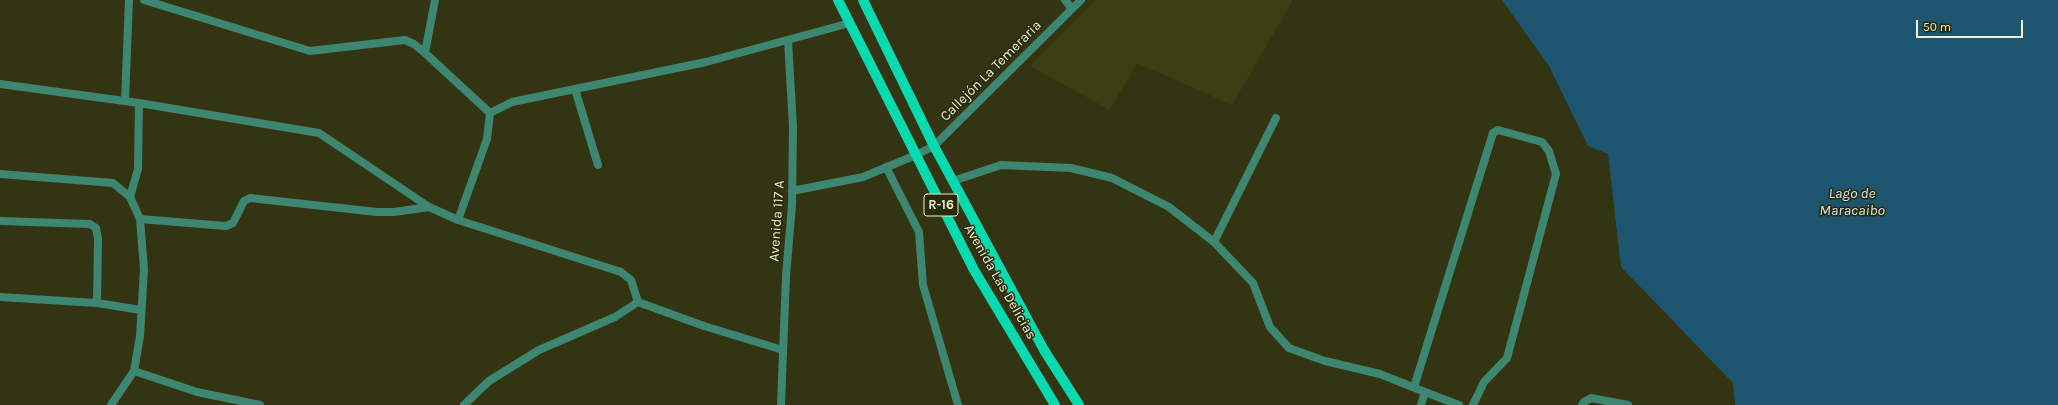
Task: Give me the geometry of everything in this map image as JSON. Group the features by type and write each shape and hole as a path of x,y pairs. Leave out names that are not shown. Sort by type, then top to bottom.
{"main road":[{"name":"Avenida Las Delicias","path":"838,0 974,270 1055,405"},
{"name":"Avenida Las Delicias","path":"863,0 934,146 1044,350 1079,405"}],"street":[{"path":"125,101 130,0"},
{"path":"144,0 310,51 405,40 414,44 490,113"},
{"path":"425,54 435,0"},
{"path":"1065,0 1072,9"},
{"name":"Callejón La Temeraria","path":"792,191 862,177 934,146 1081,0"},
{"path":"490,113 512,102 706,62 850,23"},
{"name":"Avenida 117 A","path":"781,405 792,191 793,127 788,40"},
{"path":"0,84 139,103 319,133 428,207 458,220 621,272 631,280 638,302"},
{"path":"575,89 598,166"},
{"path":"130,197 138,169 139,103"},
{"path":"458,220 487,139 490,113"},
{"path":"1214,242 1276,118"},
{"path":"1414,387 1493,133 1498,130 1542,142 1549,151 1556,174 1507,358 1484,382 1473,405"},
{"path":"953,181 1001,164 1071,168 1112,178 1169,207 1214,242 1253,283 1270,327 1288,348 1325,360 1380,374 1459,405"},
{"path":"886,167 919,232 923,286 958,405"},
{"path":"0,174 113,183 130,197 140,219 144,269 140,336 134,371 112,405"},
{"path":"140,219 226,226 233,223 244,201 250,198 377,212 394,212 428,207"},
{"path":"0,221 90,224 96,228 98,239 97,303"},
{"path":"0,297 97,303 141,310"},
{"path":"638,302 704,326 783,350"},
{"path":"464,405 489,381 539,350 615,317 638,302"},
{"path":"134,371 197,392 260,405"},
{"path":"1421,405 1425,392"},
{"path":"1582,405 1591,398 1628,405"}],"shaded area":[{"path":"1096,0 1293,0 1232,105 1137,63 1110,110 1030,66"}],"water":[{"name":"Lago de Maracaibo","path":"1502,0 2058,0 2058,405 1735,405 1733,383 1621,267 1608,154 1588,146 1549,66"}]}
